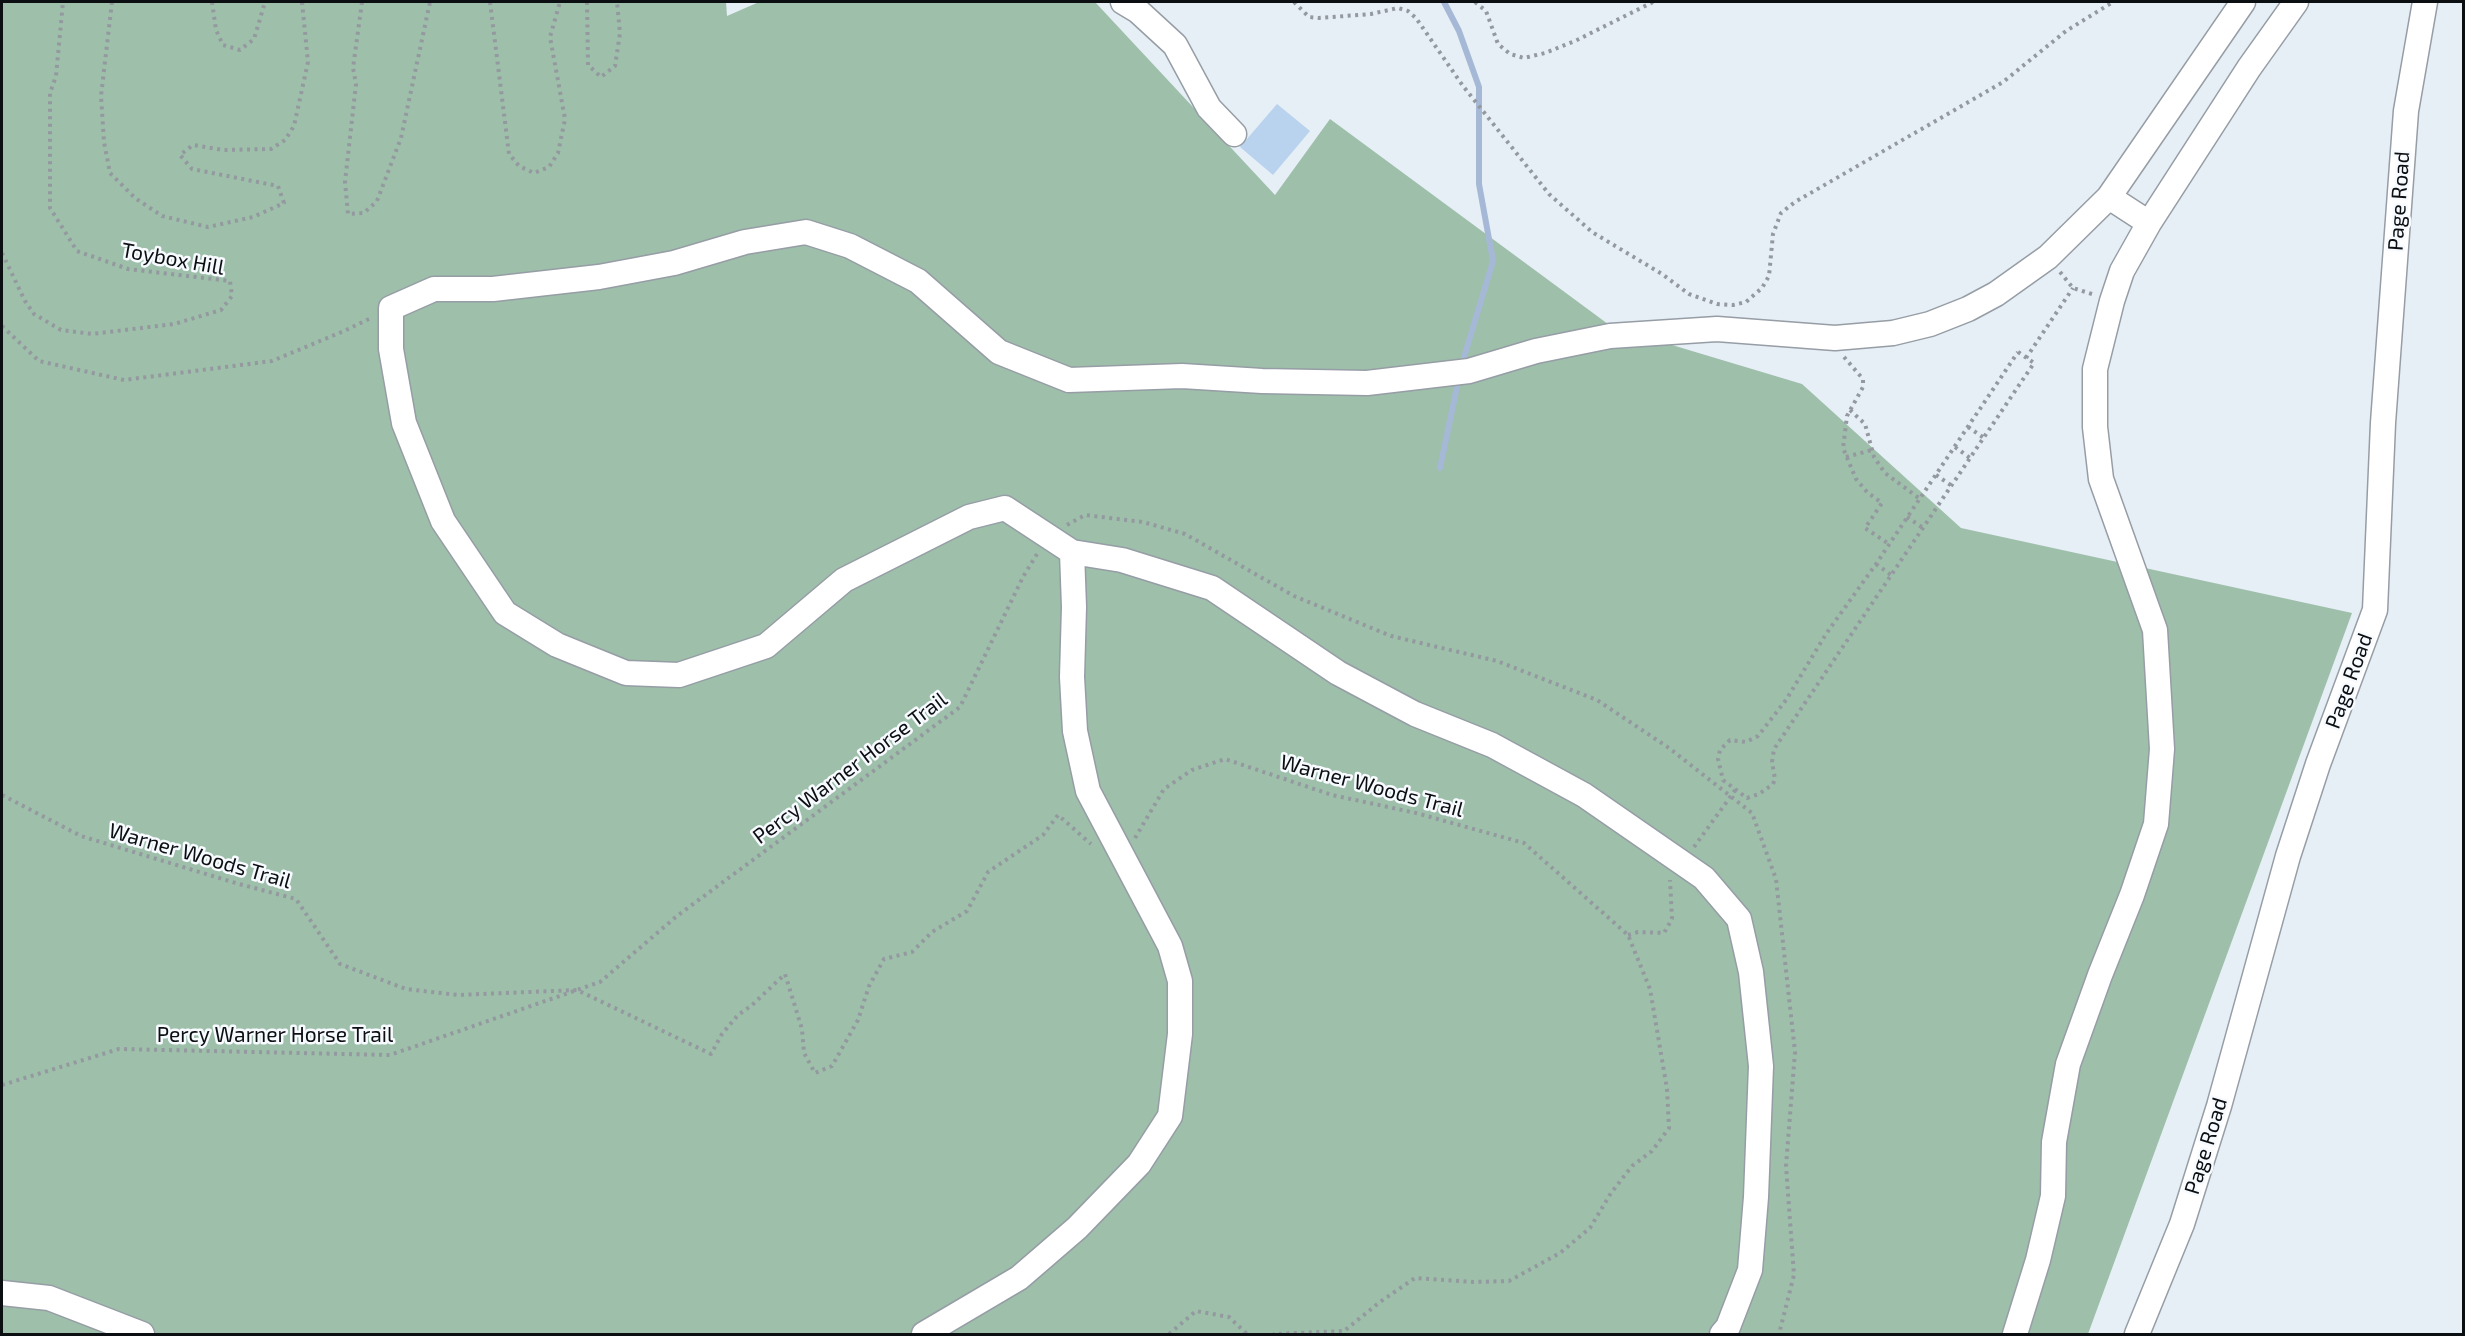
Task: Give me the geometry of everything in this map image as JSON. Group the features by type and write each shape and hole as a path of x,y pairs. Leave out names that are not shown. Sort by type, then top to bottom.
{"street":[{"path":"1123,2 1138,10 1175,45 1209,108 1234,134"},
{"path":"1722,1335 1728,1327 1750,1270 1756,1197 1761,1066 1751,972 1739,919 1704,878 1584,795 1492,745 1414,714 1338,673 1212,588 1122,560 1072,552 1005,508 969,517 844,580 766,645 679,675 626,673 557,645 505,613 443,521 404,423 391,348 392,308 434,289 493,289 599,277 674,263 746,242 806,232 850,246 918,281 999,352 1069,380 1182,376 1262,381 1367,383 1468,371 1536,351 1610,336 1717,329 1835,338 1893,333 1930,324 1968,309 1996,294 2048,257 2109,197 2243,2"},
{"path":"2015,1335 2038,1260 2053,1196 2054,1142 2068,1064 2132,895 2156,824 2157,814 2162,749 2155,630 2101,479 2095,427 2095,369 2122,271 2149,223 2249,68 2296,2"},
{"name":"Page Road","path":"2137,1335 2182,1224 2218,1106 2288,856 2318,764 2375,609 2383,423 2406,111 2426,2"},
{"path":"2109,197 2149,223"},
{"path":"924,1335 1018,1278 1077,1228 1139,1164 1170,1116 1180,1034 1180,981 1170,946 1088,791 1075,731 1072,676 1074,607 1072,552"},
{"path":"2,1293 49,1298 142,1335"}],"path":[{"name":"Toybox Hill","path":"2,253 25,301 34,314 61,330 92,334 174,324 221,310 232,297 230,281 128,269 77,252 50,208 50,93 56,76 63,2"},
{"name":"Toybox Hill","path":"112,2 102,96 104,142 110,173 135,198 162,216 208,228 253,216 284,203 278,186 192,169 180,155 193,145 223,150 272,149 285,140 294,126 308,62 302,2"},
{"path":"212,2 216,30 223,45 240,50 254,39 265,2"},
{"path":"362,2 353,68 356,84 345,182 348,214 364,213 377,201 389,170 401,138 430,2"},
{"path":"490,2 509,154 519,166 534,173 549,167 558,153 565,119 550,37 560,2"},
{"path":"587,2 588,65 601,76 615,66 620,33 617,2"},
{"path":"1294,2 1309,17 1319,18 1371,14 1398,8 1408,11 1416,18 1482,111 1549,194 1592,232 1662,274 1689,294 1717,304 1733,305 1746,302 1762,288 1769,276 1773,234 1781,213 1795,202 2002,82 2066,31 2113,2"},
{"path":"1475,2 1486,11 1498,44 1510,54 1524,58 1575,41 1653,2"},
{"path":"2048,257 2073,288 2112,301"},
{"path":"2026,358 2073,288"},
{"path":"2,326 39,361 124,380 272,361 345,331 392,308"},
{"path":"1821,337 1852,364 1863,379 1863,387 1847,416 1843,448 1856,479 1867,492 1882,503 1865,528 1889,544"},
{"path":"2018,352 2034,363 1773,749 1772,762 1775,779 1773,784 1759,794 1748,798 1723,780 1718,759 1720,750 1730,740 1746,742 1758,736 1786,700 1826,634 1968,427 2018,352"},
{"path":"1850,410 1865,424 1874,457 1885,473 1920,499"},
{"path":"1968,427 1984,438"},
{"path":"1955,447 1970,458"},
{"path":"1846,457 1872,450"},
{"path":"1936,475 1952,486"},
{"name":"Percy Warner Horse Trail","path":"2,1085 119,1049 390,1055 600,982 676,916 960,707 1023,577 1048,536 1085,515 1143,522 1185,534 1294,596 1391,636 1497,661 1597,700 1669,748 1752,813 1776,879 1795,1052 1786,1166 1794,1275 1779,1335"},
{"path":"1907,517 1923,528"},
{"path":"1876,564 1891,575"},
{"name":"Warner Woods Trail","path":"2,795 81,836 296,899 340,964 406,989 458,995 577,990 711,1054 722,1034 738,1015 752,1006 785,974 802,1029 804,1053 814,1073 832,1066 837,1059 858,1020 869,986 884,958 912,952 932,932 967,911 988,872 1043,835 1058,815 1095,847 1120,850 1131,844 1164,789 1192,770 1225,759 1332,795 1416,813 1524,843 1628,935 1650,989 1667,1089 1669,1128 1652,1151 1632,1166 1611,1192 1590,1228 1560,1253 1509,1281 1473,1282 1415,1278 1344,1331 1273,1335"},
{"path":"1628,935 1638,932 1664,933 1672,919 1669,881 1736,789"},
{"path":"1169,1335 1196,1311 1229,1317 1247,1335"}],"green space":[{"path":"2,2 726,2 727,16 759,2 1095,2 1275,195 1330,119 1612,327 1802,384 1961,528 2352,613 2088,1334 2,1334"}],"building":[{"path":"1277,104 1310,131 1273,175 1240,147"}],"waterway":[{"path":"1444,2 1459,31 1479,87 1479,184 1493,261 1461,367"},
{"path":"1440,468 1459,377"}]}
